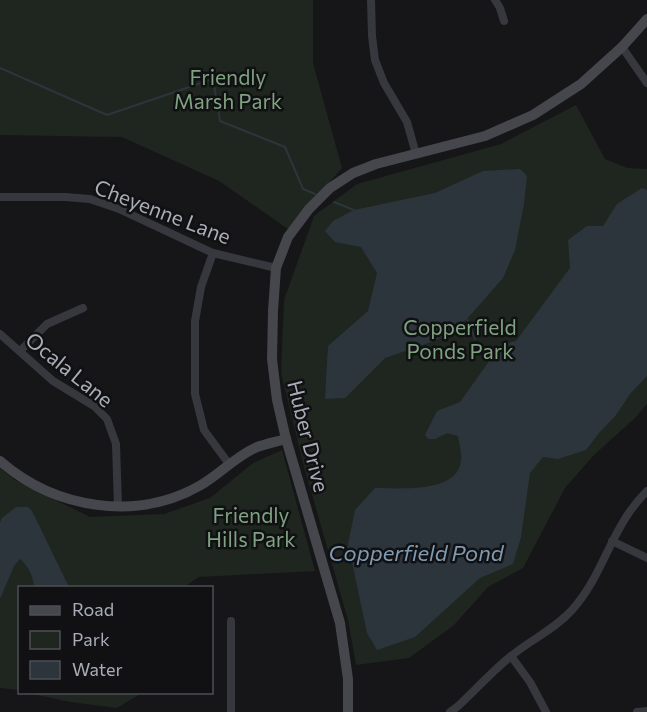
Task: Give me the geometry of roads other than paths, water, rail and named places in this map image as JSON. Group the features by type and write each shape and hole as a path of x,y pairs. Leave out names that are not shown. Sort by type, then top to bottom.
{"street":[{"path":"371,0 375,60 384,83 407,122 416,154"},
{"path":"495,0 504,21"},
{"name":"Huber Drive","path":"348,712 348,679 340,623 286,439 277,400 272,358 273,311 276,268 288,237 309,209 330,188 361,170 485,136 533,115 581,84 622,47 647,20"},
{"path":"622,47 647,83"},
{"name":"Cheyenne Lane","path":"0,197 90,199 119,209 213,253 276,268"},
{"path":"213,253 201,287 195,321 195,394 204,430 229,464"},
{"path":"20,351 47,324 82,308"},
{"name":"Ocala Lane","path":"0,334 53,381 94,406 107,419 116,444 118,506"},
{"path":"0,461 38,488 69,501 102,506 135,506 170,499 200,485 255,448 286,439"},
{"path":"450,712 511,656 553,628 573,610 588,588 624,518 647,491"},
{"path":"612,541 647,558"},
{"path":"231,621 231,712"},
{"path":"511,656 530,682 546,712"},
{"path":"637,712 647,711"}],"water":[{"path":"520,169 527,176 524,204 515,250 503,278 467,319 437,340 385,358 345,398 325,399 328,346 368,311 377,273 361,247 335,242 325,231 333,221 354,210 435,193 483,171"},
{"name":"Copperfield Pond","path":"642,188 647,190 647,376 586,450 558,459 543,457 530,473 521,537 513,564 480,578 415,637 377,650 367,633 352,562 346,554 355,510 375,488 426,487 450,479 458,471 461,451 458,436 447,433 435,439 428,439 425,435 437,411 460,402 490,360 480,350 516,341 570,268 568,240 587,226 603,226 617,204"},
{"path":"16,507 28,507 32,511 69,586 34,586 30,572 20,559 14,566 0,599 0,523 2,518"}],"waterway":[{"path":"0,68 107,115 213,79 220,121 285,147 303,189 315,194"},
{"path":"334,202 354,210"},
{"path":"467,319 475,339"},
{"path":"478,346 480,350"}],"park label":[{"name":"Friendly Marsh Park","path":"228,88"},
{"name":"Copperfield Ponds Park","path":"460,338"},
{"name":"Friendly Hills Park","path":"251,526"}]}
